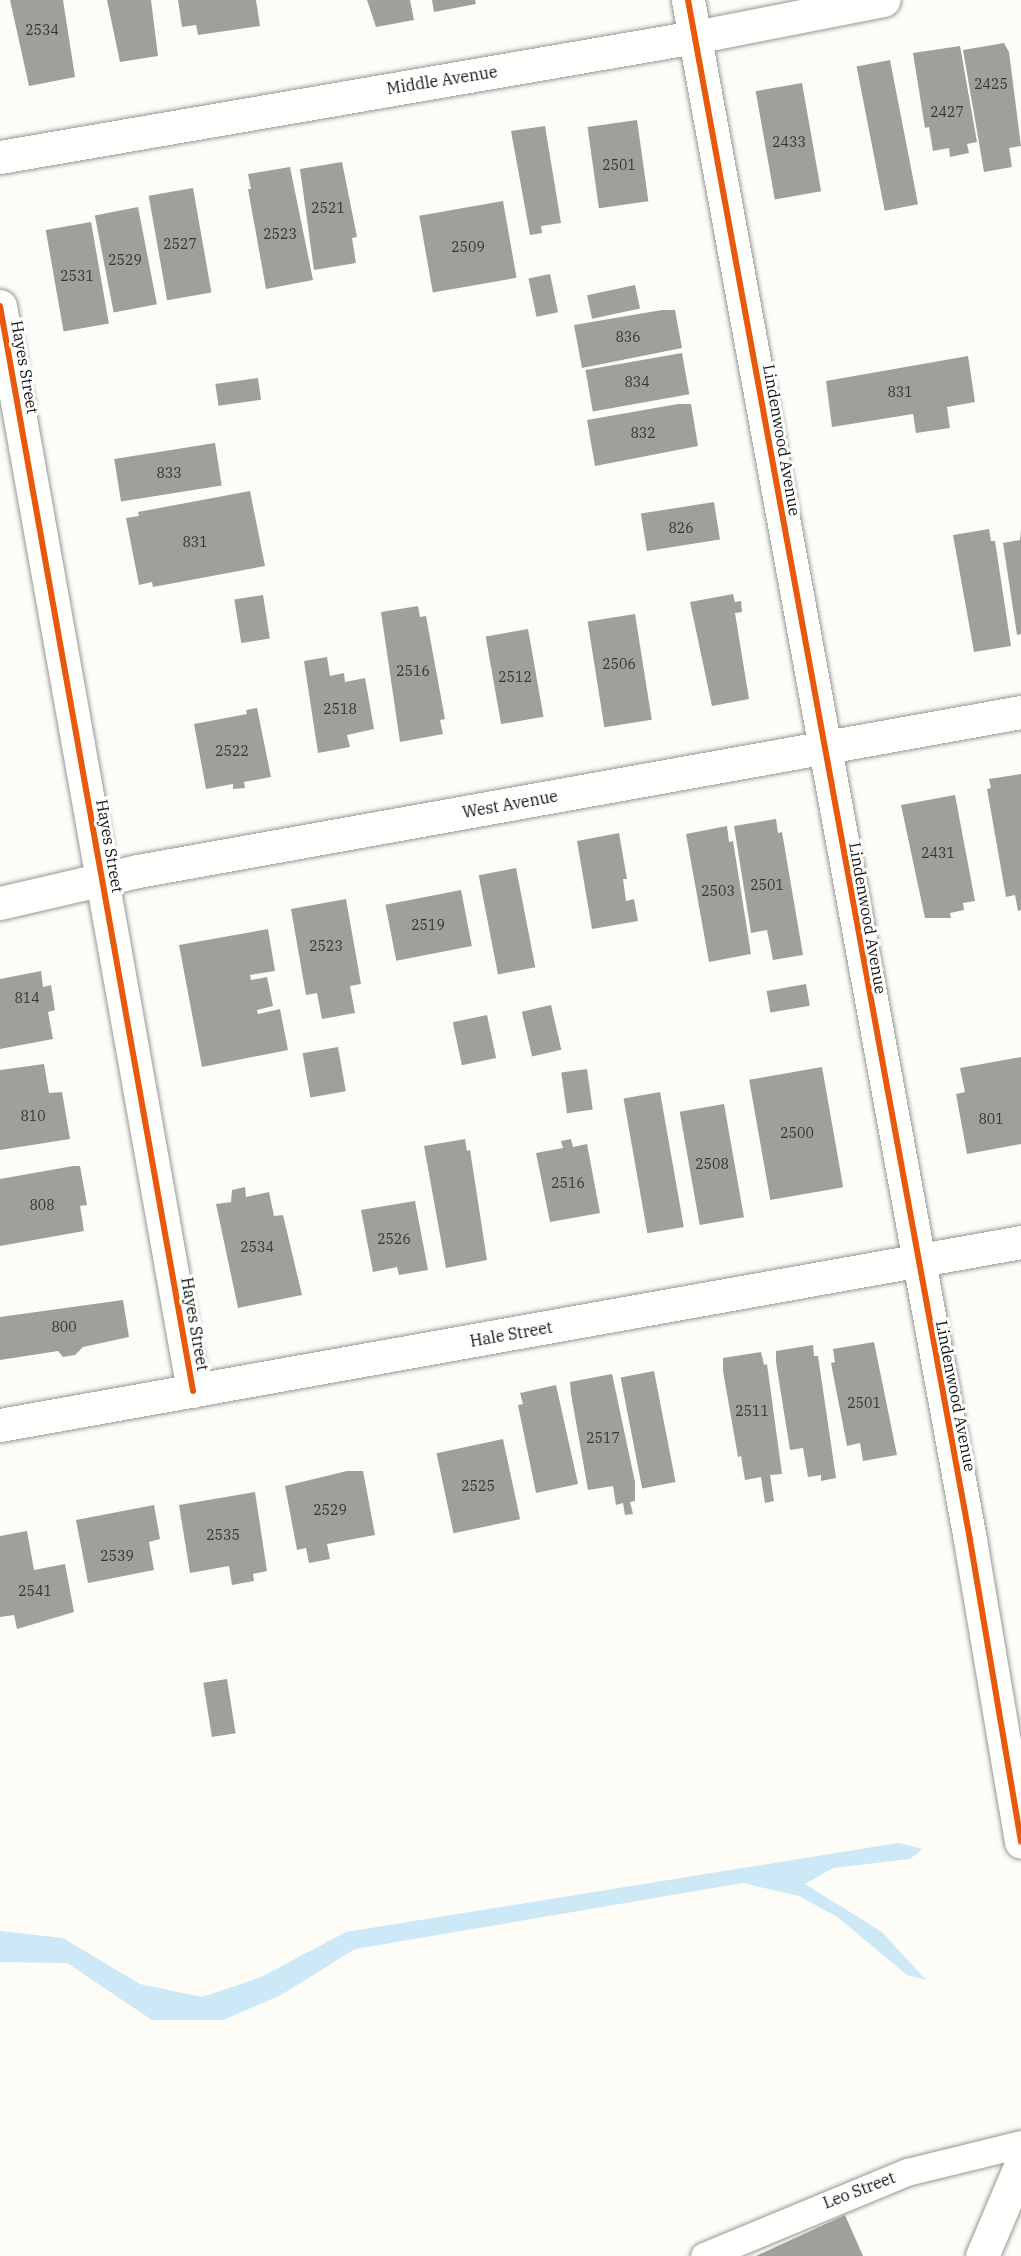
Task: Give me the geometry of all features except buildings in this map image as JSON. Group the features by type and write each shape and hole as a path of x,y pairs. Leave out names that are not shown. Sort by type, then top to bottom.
{"street":[{"name":"Lindenwood Avenue","path":"688,0 1021,1842"},
{"name":"Middle Avenue","path":"0,157 695,38 883,0"},
{"name":"Hayes Street","path":"0,306 193,1391"},
{"name":"West Avenue","path":"0,903 102,877 1021,712"},
{"name":"Hale Street","path":"0,1425 1021,1242"},
{"path":"982,2256 1021,2164"}],"lane":[{"name":"Leo Street","path":"704,2256 907,2172 1021,2144"}],"water":[{"path":"898,1843 923,1849 910,1859 833,1868 805,1884 882,1932 926,1980 907,1975 839,1918 799,1896 743,1883 355,1949 281,1995 223,2020 152,2020 67,1963 0,1962 0,1931 63,1938 140,1984 202,1997 259,1978 346,1932"}],"cycle path":[{"path":"688,0 970,1540 1021,1842"},
{"path":"0,306 193,1391"}]}
